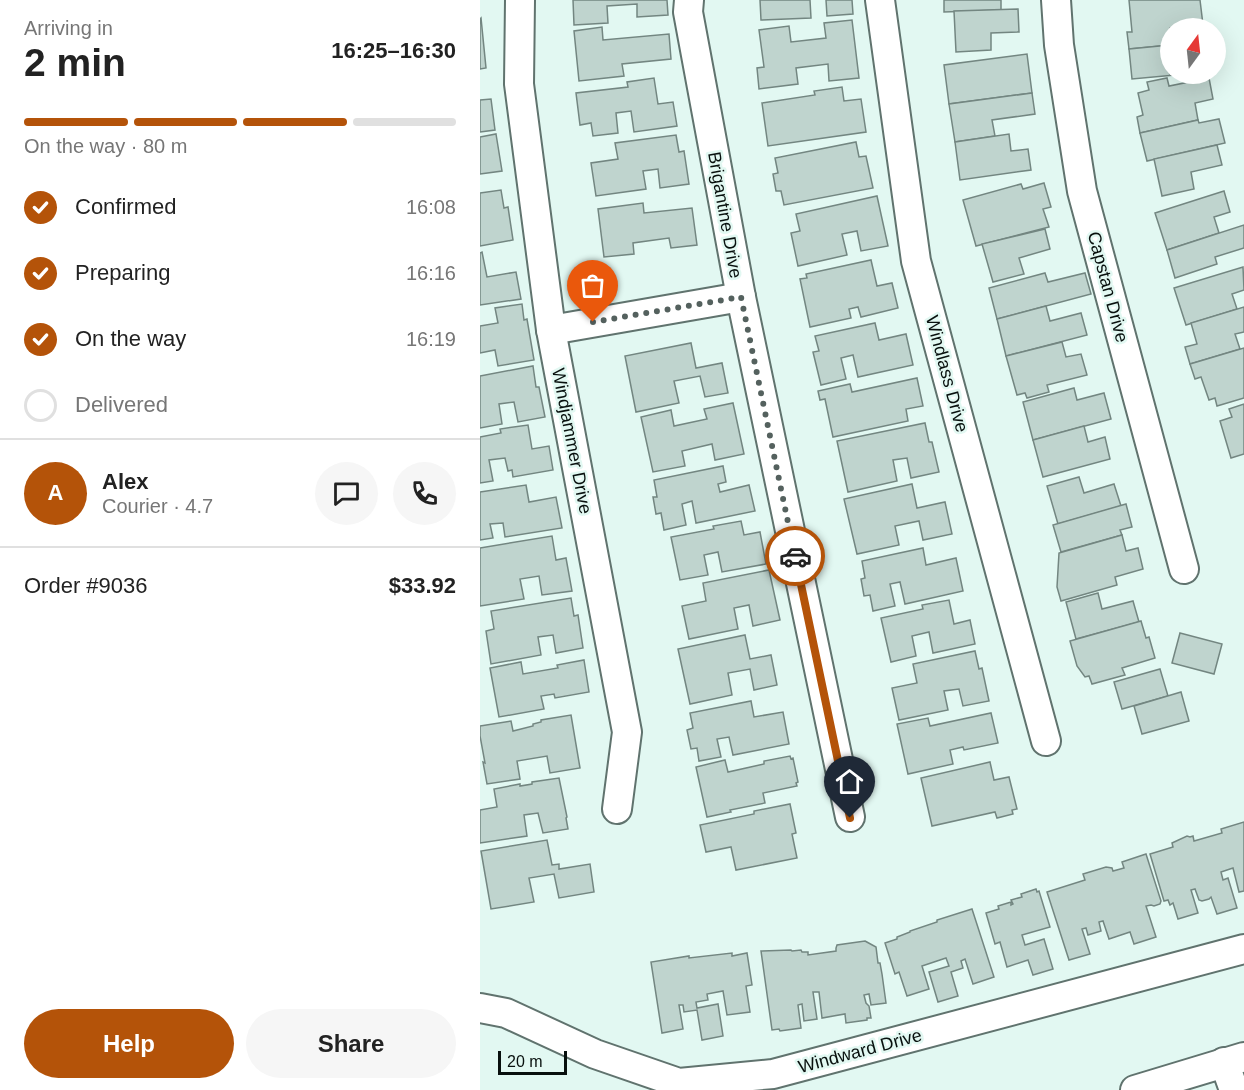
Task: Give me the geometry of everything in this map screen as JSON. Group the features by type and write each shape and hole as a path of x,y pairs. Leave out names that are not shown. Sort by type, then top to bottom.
{"street":[{"name":"Windjammer Drive","path":"519,0 519,84 551,330 627,732 617,809"},
{"name":"Brigantine Drive","path":"689,0 688,12 741,297 850,818"},
{"name":"Windlass Drive","path":"880,0 916,261 1046,741"},
{"name":"Capstan Drive","path":"1056,0 1059,45 1082,191 1184,569"},
{"path":"551,330 741,297"},
{"name":"Windward Drive","path":"480,1008 506,1013 595,1054 679,1083 773,1074 1244,949"},
{"path":"1135,1090 1234,1060 1234,1090"}],"building":[{"path":"573,0 667,0 668,15 637,17 637,4 607,6 608,23 574,25"},
{"path":"760,0 810,0 811,18 761,20"},
{"path":"826,0 852,0 853,14 827,16"},
{"path":"944,0 1001,0 1001,10 944,12"},
{"path":"1129,0 1200,0 1202,18 1160,18 1160,46 1129,49 1127,32 1132,32"},
{"path":"1018,9 1019,32 991,33 991,50 956,52 954,11"},
{"path":"480,19 486,68 480,69"},
{"path":"852,20 859,78 829,81 828,64 796,68 798,84 759,89 757,68 764,67 759,30 789,26 791,42 826,38 824,23"},
{"path":"602,27 603,40 669,34 671,59 622,64 624,76 579,81 574,31"},
{"path":"1160,46 1160,76 1132,79 1129,49"},
{"path":"1027,54 1032,93 949,104 944,65"},
{"path":"654,78 658,104 673,102 677,126 634,132 631,111 616,113 618,133 593,136 591,123 580,125 576,93 628,87 627,82"},
{"path":"1160,79 1160,84 1168,84 1169,86 1210,84 1213,99 1195,103 1198,120 1140,133 1137,117 1143,115 1138,93 1149,90 1147,82"},
{"path":"842,87 844,101 861,99 866,132 768,146 762,103 815,95 814,91"},
{"path":"1032,93 1035,114 992,120 995,136 955,142 949,104"},
{"path":"491,99 495,130 480,132 480,100"},
{"path":"1219,119 1225,143 1147,161 1140,133 1198,120 1199,123"},
{"path":"496,134 502,171 480,174 480,137"},
{"path":"1009,134 1011,151 1028,149 1031,170 960,180 955,142"},
{"path":"676,135 679,152 684,151 689,184 660,188 658,169 643,171 646,189 596,196 591,163 618,159 615,143"},
{"path":"856,142 859,157 866,156 873,188 784,205 781,191 776,191 773,174 778,173 775,158"},
{"path":"1217,145 1222,165 1191,172 1194,189 1162,196 1154,159"},
{"path":"1044,183 1051,207 1043,209 1049,227 976,246 963,200 1021,184 1023,189"},
{"path":"501,190 504,208 508,207 513,240 480,246 480,193"},
{"path":"1224,191 1230,212 1214,217 1219,233 1167,250 1155,213"},
{"path":"877,196 888,246 861,251 857,231 842,234 847,255 798,266 791,233 800,231 796,214"},
{"path":"643,203 644,213 692,208 697,245 671,248 669,238 633,243 634,254 604,257 598,209"},
{"path":"1244,225 1244,248 1215,257 1217,264 1175,278 1167,250"},
{"path":"1045,229 1050,249 1019,258 1024,274 993,282 982,244"},
{"path":"482,252 487,277 516,272 521,299 480,305 480,253"},
{"path":"871,260 877,286 892,283 898,308 861,317 858,307 849,309 851,318 810,327 800,279 807,278 806,274"},
{"path":"1243,267 1244,290 1232,294 1237,309 1186,325 1174,288"},
{"path":"1045,273 1048,282 1085,273 1091,294 997,319 989,288"},
{"path":"522,304 534,360 498,366 495,350 480,353 480,326 498,323 495,308"},
{"path":"1046,306 1050,321 1081,313 1087,335 1006,356 997,319"},
{"path":"1244,307 1244,332 1235,334 1240,349 1190,364 1185,347 1197,344 1191,323"},
{"path":"875,323 879,340 906,334 913,365 858,377 853,355 841,358 846,379 821,385 813,352 819,351 815,336"},
{"path":"1062,342 1066,357 1081,354 1087,375 1047,385 1049,392 1027,398 1025,393 1017,395 1006,356"},
{"path":"691,343 696,368 722,363 728,393 705,397 700,376 674,381 679,403 636,412 625,356"},
{"path":"1244,348 1244,398 1217,406 1215,398 1209,400 1201,377 1195,379 1190,364"},
{"path":"533,366 536,387 539,387 545,417 518,422 514,402 499,404 502,424 480,428 480,376"},
{"path":"917,378 923,406 906,409 908,421 833,437 825,399 820,400 818,391 850,384 852,392"},
{"path":"1074,388 1077,400 1104,393 1111,419 1033,440 1023,402"},
{"path":"733,403 744,454 715,460 712,444 682,451 685,466 653,472 641,417 671,410 674,426 707,419 704,409"},
{"path":"1244,404 1244,454 1231,458 1220,421 1232,417 1229,409"},
{"path":"925,423 939,472 911,478 907,458 893,460 897,481 848,492 837,441"},
{"path":"528,425 532,449 549,446 553,470 513,477 512,470 508,471 505,458 489,460 493,481 480,483 480,437 501,433 500,429"},
{"path":"1084,426 1088,442 1105,437 1110,459 1043,477 1033,440"},
{"path":"723,466 726,482 718,484 720,492 749,485 755,511 696,523 692,501 682,504 686,525 664,530 661,513 656,514 653,497 657,497 654,480"},
{"path":"1079,477 1084,493 1114,484 1121,506 1058,524 1047,486"},
{"path":"912,484 917,508 945,502 952,534 923,540 919,521 895,526 899,545 857,554 844,499"},
{"path":"526,485 529,502 556,497 562,528 505,537 503,523 490,524 493,538 480,540 480,492"},
{"path":"1126,504 1132,527 1120,530 1122,535 1061,552 1053,525"},
{"path":"741,521 744,535 760,532 766,564 722,572 718,552 704,555 708,575 680,580 671,537"},
{"path":"1122,535 1126,551 1138,548 1143,569 1115,577 1117,585 1061,601 1057,587 1059,553"},
{"path":"552,536 556,560 566,558 572,591 542,595 539,576 520,579 524,599 480,606 480,548"},
{"path":"923,548 926,565 956,558 963,591 905,604 900,582 890,584 895,606 873,611 870,595 864,596 861,579 865,578 862,561"},
{"path":"769,570 780,620 753,626 749,605 734,608 738,629 689,639 682,606 706,601 703,583"},
{"path":"1098,593 1102,609 1133,601 1139,622 1076,639 1066,602"},
{"path":"571,598 574,616 578,615 583,648 556,653 553,635 538,637 541,655 491,664 486,631 494,629 491,611"},
{"path":"949,600 954,624 970,620 975,644 933,653 929,632 912,636 916,656 891,662 881,618 923,609 922,605"},
{"path":"1141,621 1146,638 1149,637 1155,658 1122,668 1125,675 1092,684 1089,676 1085,677 1077,666 1070,641"},
{"path":"1180,633 1222,644 1214,674 1172,663"},
{"path":"745,635 750,659 771,655 777,685 754,690 750,669 728,673 732,695 690,704 678,649"},
{"path":"975,651 979,669 982,668 989,701 963,706 959,689 944,691 948,710 899,720 892,688 917,683 913,664"},
{"path":"584,660 589,692 555,698 554,694 541,696 544,709 499,717 490,668 521,662 523,674 558,668 557,665"},
{"path":"1160,669 1168,696 1122,709 1114,682"},
{"path":"1181,692 1189,721 1142,734 1134,706"},
{"path":"751,701 754,717 783,712 789,744 733,755 729,737 717,739 721,757 699,761 697,748 691,749 687,730 693,728 690,713"},
{"path":"991,713 998,743 964,750 963,747 950,750 953,764 908,774 897,724 928,718 930,726"},
{"path":"571,715 580,768 550,773 547,756 517,761 520,779 487,784 480,726 511,721 513,731 533,726 541,720"},
{"path":"790,756 791,759 793,758 797,786 763,793 765,803 707,817 696,767 725,760 728,772"},
{"path":"990,762 994,780 1009,777 1017,809 1012,810 1013,814 997,818 995,812 932,826 921,778"},
{"path":"559,778 568,829 543,833 538,813 524,815 527,836 480,843 480,810 497,807 494,789"},
{"path":"790,804 796,833 792,834 797,858 736,870 731,847 706,852 700,825"},
{"path":"1244,822 1244,891 1239,892 1233,868 1221,872 1223,880 1228,878 1237,908 1217,914 1211,897 1199,900 1195,889 1191,890 1198,913 1178,919 1173,903 1170,905 1168,900 1164,901 1150,854 1173,847 1172,843 1187,836 1193,836 1194,841 1222,833 1221,829"},
{"path":"547,840 552,865 559,864 559,869 590,864 594,892 559,898 554,874 529,878 534,902 491,909 481,851"},
{"path":"1146,854 1161,901 1160,904 1154,906 1146,906 1156,937 1134,944 1130,932 1109,939 1103,921 1099,922 1101,931 1088,935 1086,928 1082,929 1090,954 1069,960 1047,892 1085,880 1083,874 1106,867 1112,868 1113,871 1124,868 1122,862"},
{"path":"1036,889 1037,892 1039,891 1050,927 1022,935 1025,945 1044,939 1053,969 1033,975 1028,960 1007,967 1000,942 995,944 986,913 999,909 998,906 1011,902 1011,905 1013,904 1011,900"},
{"path":"972,909 994,977 973,984 965,959 961,961 963,968 951,972 958,996 938,1002 929,972 949,966 946,958 922,966 929,989 907,996 899,972 895,974 885,943 937,922 937,920"},
{"path":"865,941 876,947 886,1003 871,1005 869,994 864,995 871,1018 846,1023 845,1014 822,1018 819,992 813,992 817,1019 804,1021 802,1004 798,1005 801,1028 772,1030 761,951 801,950 808,952 808,955 836,951 837,945"},
{"path":"732,953 732,956 747,953 752,985 746,986 750,1012 727,1015 723,991 707,994 708,1000 696,1002 697,1008 718,1004 723,1036 702,1040 697,1010 684,1012 683,1005 679,1005 683,1029 662,1033 651,962"}],"way so far":[{"path":"593,322 741,297 795,556"}],"route":[{"path":"795,556 850,818"}]}
